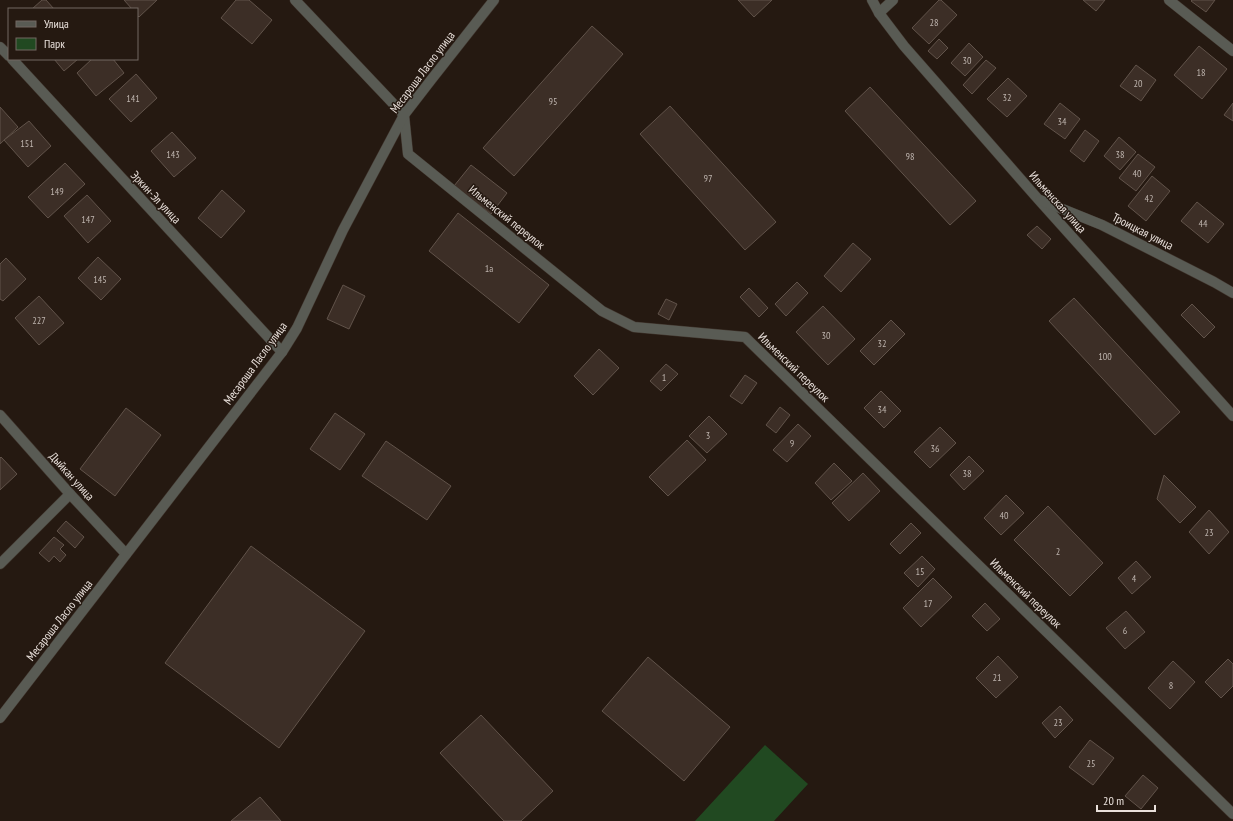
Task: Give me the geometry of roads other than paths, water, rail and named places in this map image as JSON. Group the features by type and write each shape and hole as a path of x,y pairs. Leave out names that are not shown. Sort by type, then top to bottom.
{"street":[{"path":"295,0 404,115"},
{"name":"Месароша Ласло улица","path":"0,718 282,352 297,328 343,230 404,115 494,0"},
{"name":"Ильменская улица","path":"872,0 879,14 904,46 1038,199 1233,416"},
{"path":"879,14 893,0"},
{"path":"1169,0 1233,51"},
{"path":"0,46 8,55"},
{"name":"Эркин-Эл улица","path":"13,60 282,352"},
{"name":"Ильменский переулок","path":"404,115 408,154 602,311 634,327 745,337 1233,814"},
{"name":"Троицкая улица","path":"1038,199 1102,225 1233,293"},
{"name":"Дыйкан улица","path":"0,415 126,554"},
{"path":"0,564 70,494"}]}
